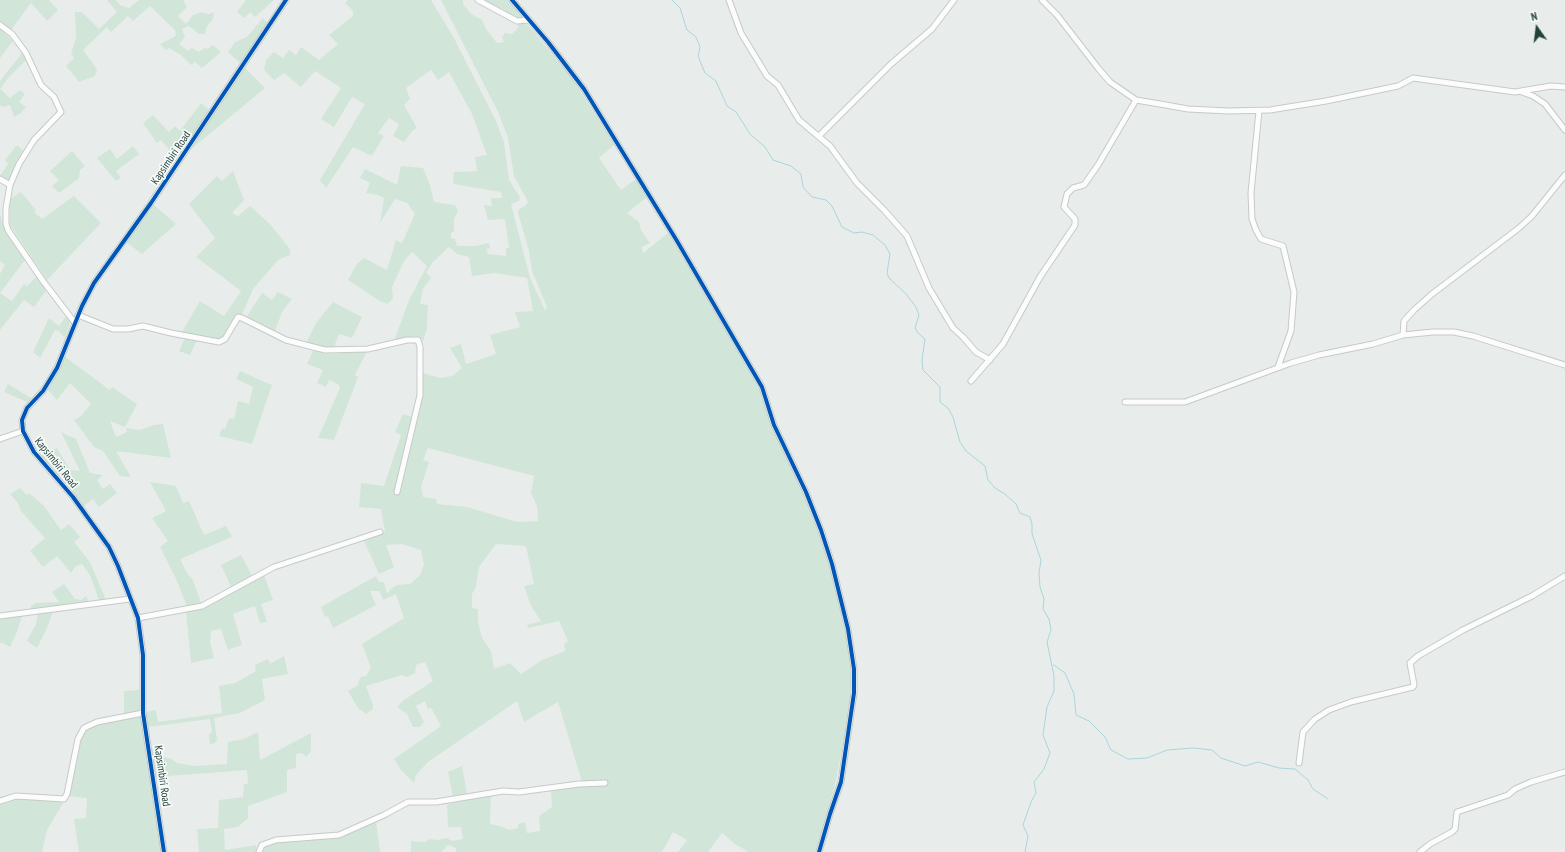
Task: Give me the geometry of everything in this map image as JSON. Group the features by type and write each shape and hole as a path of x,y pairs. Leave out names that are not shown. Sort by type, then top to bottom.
{"street":[{"name":"Kapsimbiri Road","path":"164,852 144,713 143,655 138,618 109,547 73,497 34,452 23,431 24,415 52,376 78,315 102,271 151,203 286,0"},
{"path":"478,0 517,21 528,20"},
{"path":"512,0 564,62 584,89 641,180 762,387 774,425 806,492 821,530 832,564 848,629 854,669 854,693 841,782 819,852"},
{"path":"729,0 741,33 767,76 778,85 805,126 820,135 857,183 884,210 906,236 932,293 953,328 976,352 990,360"},
{"path":"820,135 891,64 932,29 954,0"},
{"path":"1042,0 1057,15 1110,82 1136,100 1188,108 1259,111 1326,101 1398,86 1413,78 1520,92 1534,96 1545,104 1565,130"},
{"path":"0,25 12,34 26,53 41,85 54,97 61,112 25,151 10,186 6,216 8,230 75,323"},
{"path":"1520,92 1551,86 1565,86"},
{"path":"971,381 990,360 1009,334 1040,277 1075,225 1075,219 1064,207 1067,194 1073,188 1084,185 1098,165 1136,100"},
{"path":"1259,111 1251,193 1252,219 1261,239 1283,246 1294,292 1291,331 1278,367"},
{"path":"1403,334 1404,322 1414,310 1432,294 1519,228 1532,216 1565,175"},
{"path":"0,179 10,186"},
{"path":"78,315 113,329 128,329 143,326 219,342 225,339 238,318 242,318 286,340 325,350 368,349 412,339 418,340 420,347 420,395 417,413 407,444 405,464 397,492"},
{"path":"1125,402 1185,402 1278,367 1319,355 1373,344 1403,334 1454,332 1473,336 1565,364"},
{"path":"0,440 23,431"},
{"path":"138,618 202,606 274,567 380,532"},
{"path":"1299,763 1303,732 1315,719 1328,710 1351,702 1413,687 1414,685 1410,663 1418,656 1463,630 1532,596 1565,576"},
{"path":"0,616 130,599"},
{"path":"0,801 16,796 64,799 67,794 78,739 84,728 97,722 144,713"},
{"path":"1420,852 1455,829 1457,812 1508,796 1515,789 1531,782 1565,772"},
{"path":"259,852 262,845 276,840 339,835 384,815 408,802 436,802 503,791 519,792 579,784 605,783"}],"green space":[{"path":"0,0 49,0 58,10 47,21 31,3 11,30 0,21"},
{"path":"107,0 116,0 120,5 129,8 139,0 183,0 187,7 178,16 186,24 193,15 201,12 209,14 214,12 213,19 206,28 205,34 199,34 189,26 182,29 185,37 179,44 188,51 192,48 199,52 204,48 207,49 213,45 221,52 202,68 195,62 191,65 181,55 169,48 166,50 160,44 176,36 175,30 150,6 133,21 128,16 111,32 107,27 83,50 97,69 95,76 79,82 66,66 74,58 71,54 76,38 75,12 82,12 99,29 117,12"},
{"path":"246,0 274,0 255,17 250,12 244,18 237,12"},
{"path":"348,0 431,0 454,38 495,119 504,142 509,180 520,197 519,201 511,204 530,278 545,310 547,307 532,271 529,251 518,213 519,209 525,206 528,202 514,176 508,138 498,112 441,0 463,0 463,4 471,14 482,20 486,29 497,43 504,42 502,37 505,33 512,34 517,29 519,24 527,24 574,81 614,145 599,158 621,190 636,179 647,197 627,213 639,222 641,230 650,243 642,247 643,253 668,233 747,367 766,403 795,467 832,565 847,630 852,678 847,724 835,785 816,852 749,852 735,844 722,833 708,852 678,852 687,840 673,832 662,852 456,852 456,848 448,845 441,852 411,852 411,841 424,842 430,839 438,840 447,838 452,841 463,839 461,827 448,827 447,805 462,800 491,796 490,824 509,830 518,828 518,824 525,822 527,833 540,831 539,816 552,807 551,791 585,785 607,784 606,781 582,782 558,702 524,722 517,701 428,762 416,775 414,783 401,770 394,759 441,726 431,708 428,709 425,701 416,706 424,722 420,727 413,727 407,714 397,707 404,700 433,681 425,662 416,665 415,673 407,677 402,675 366,686 373,709 366,714 358,708 348,691 358,685 360,677 366,676 371,668 362,644 404,618 396,594 383,600 379,591 370,591 376,605 333,628 328,616 325,617 321,607 376,576 379,582 384,582 387,594 397,585 410,584 420,575 424,564 421,550 402,544 386,545 394,567 379,574 364,541 385,532 381,509 359,507 361,483 384,486 401,435 395,432 403,414 414,418 406,441 404,462 398,478 398,486 408,461 410,441 420,411 423,373 440,378 452,376 462,368 450,348 461,344 466,364 496,354 490,335 520,327 515,312 533,311 527,278 495,273 472,276 469,257 457,254 449,247 432,263 426,273 431,278 423,289 420,304 428,305 427,329 423,341 419,337 414,336 394,341 409,300 427,266 412,252 404,261 392,287 393,298 388,304 380,301 348,280 357,264 364,258 387,270 396,240 402,243 415,214 407,203 395,199 380,223 384,198 378,195 366,193 370,183 360,178 365,169 397,185 401,166 423,168 430,185 434,202 455,205 458,211 454,219 454,231 451,233 451,238 455,239 457,246 476,246 489,243 490,248 486,249 488,254 506,256 506,248 509,248 505,219 488,220 484,205 492,206 491,198 502,198 501,192 453,184 454,172 477,171 475,157 487,155 472,114 449,72 438,80 431,70 406,88 410,99 404,105 417,128 413,130 404,142 393,136 399,124 389,118 378,133 384,136 372,156 353,147 326,188 320,180 365,104 352,97 334,127 321,119 341,88 315,71 301,87 284,73 274,80 264,70 266,60 274,52 283,58 289,50 296,55 301,47 319,60 338,44 329,35 353,16 353,11 345,3","holes":["428,448 534,476 531,493 537,506 538,521 517,522 467,507 437,504 436,499 423,497 421,487 429,462 423,460","496,544 526,546 534,584 524,586 531,606 541,621 527,625 528,628 559,621 568,641 564,644 565,651 542,660 521,674 510,663 494,669 491,651 482,638 478,622 478,609 472,608 472,594 476,587 479,567"]},
{"path":"482,0 508,0 524,19 516,18 503,9"},
{"path":"263,18 268,24 240,63 228,52 235,42 247,37"},
{"path":"0,29 13,41 0,58"},
{"path":"22,53 26,60 8,78 0,89 0,81"},
{"path":"244,67 265,88 189,151"},
{"path":"0,89 10,98 20,90 25,94 19,102 26,107 21,113 14,117 10,105 2,107 0,105"},
{"path":"201,103 209,110 178,160 161,140 157,143 143,123 153,115 169,132 175,126 180,131"},
{"path":"17,145 23,150 8,183 0,176 8,164 5,160"},
{"path":"133,146 139,154 116,171 121,178 116,181 97,158 110,149 117,159"},
{"path":"72,151 85,166 80,170 79,178 59,193 52,186 59,180 50,171"},
{"path":"233,171 244,200 232,213 238,216 250,206 270,224 290,249 290,255 278,260 253,289 242,315 235,317 222,339 217,340 182,332 200,301 224,316 241,291 196,257 215,238 189,204 217,176 222,181"},
{"path":"21,192 36,210 34,212 42,219 74,196 101,223 47,280 10,225 10,199"},
{"path":"154,205 176,224 142,254 126,242"},
{"path":"0,214 6,233 25,260 0,293 0,274 5,265 0,261"},
{"path":"37,276 46,291 34,307 24,300 0,330 0,293 12,301 24,284 27,286"},
{"path":"278,292 292,299 282,312 275,331 247,316 262,293 272,300"},
{"path":"333,302 362,317 352,338 339,334 335,344 336,348 323,348 306,343 316,323"},
{"path":"66,316 70,322 65,338 59,331 55,330 40,358 33,352 49,318 59,326"},
{"path":"185,338 197,340 190,355 179,351"},
{"path":"313,351 331,354 367,351 355,375 358,377 334,440 318,438 340,388 338,384 329,380 326,387 317,383 323,370 307,364"},
{"path":"64,356 110,390 112,387 137,404 125,427 110,421 116,437 127,432 126,428 140,430 154,425 163,424 171,458 116,451 131,477 120,476 103,451 94,447 74,420 81,416 91,404 70,383 57,400 47,389"},
{"path":"240,371 272,385 252,444 219,436 222,428 225,429 229,418 234,419 238,401 249,404 253,387 236,379"},
{"path":"8,384 31,398 27,402 4,392"},
{"path":"61,432 76,439 90,473 103,475 97,480 103,489 110,484 117,493 99,507 93,499 83,507 41,456 57,448 70,470 80,471"},
{"path":"150,482 176,486 183,503 189,501 204,535 226,526 232,537 180,559 187,573 193,580 201,603 187,606 176,579 160,547 168,541 152,518 166,511"},
{"path":"20,488 27,495 29,493 44,506 61,530 69,524 80,537 74,542 90,562 106,600 99,600 90,575 82,564 76,566 71,573 57,556 43,567 30,551 45,538 20,510 18,503 10,494"},
{"path":"241,555 253,577 231,587 221,565"},
{"path":"264,575 273,600 261,604 267,622 260,623 255,606 233,614 242,645 228,650 221,629 211,631 210,641 214,658 191,663 186,611 215,602"},
{"path":"64,584 75,599 81,600 86,596 89,602 31,609 31,606 36,603 59,602 52,592"},
{"path":"53,611 47,628 37,648 27,641 36,624 38,613"},
{"path":"22,616 10,647 1,642 0,644 0,619"},
{"path":"284,656 288,674 262,679 265,700 240,713 214,718 217,740 215,743 210,744 209,734 212,732 210,719 148,727 145,712 156,710 158,722 222,713 219,686 235,683 256,671 255,665 268,659 270,664"},
{"path":"139,690 139,712 124,715 124,691"},
{"path":"142,715 162,852 79,852 74,819 86,818 87,798 68,796 83,732 93,725"},
{"path":"258,732 260,760 311,733 311,751 306,757 302,753 296,754 296,768 287,770 287,792 248,806 248,818 238,827 224,829 225,850 256,845 257,852 199,852 197,829 218,828 219,800 243,797 244,784 248,784 247,770 155,777 151,749 157,748 158,757 170,758 177,763 196,766 227,764 228,742 244,739"},
{"path":"462,766 467,794 453,797 448,772"},
{"path":"12,797 60,801 63,803 47,830 42,852 0,852 0,802"},
{"path":"376,821 380,852 260,852 263,846 282,841 338,837"}],"waterway":[{"path":"672,0 680,8 687,30 696,37 700,47 698,56 705,73 716,81 727,106 736,112 750,134 765,147 773,160 791,166 801,174 803,187 812,197 826,200 832,206 842,227 854,233 862,232 873,235 885,245 890,254 887,273 889,278 906,294 916,307 919,315 915,328 925,339 922,360 923,370 940,387 940,402 948,408 953,417 960,442 966,451 985,466 988,480 995,488 1005,494 1016,504 1020,513 1030,517 1032,534 1041,560 1039,573 1040,587 1044,599 1043,609 1049,619 1051,630 1047,642 1054,676 1054,691 1047,707 1043,735 1050,753 1044,769 1034,782 1036,793 1031,802 1023,825 1028,836 1025,852"},
{"path":"1054,665 1065,673 1074,694 1076,715 1089,721 1105,737 1111,750 1128,759 1147,758 1167,750 1193,748 1212,750 1221,758 1245,766 1258,762 1279,768 1295,769 1308,780 1313,789 1328,799"}],"cycle path":[{"path":"164,852 143,713 143,655 138,618 109,547 73,497 34,452 23,431 22,420 27,408 43,391 57,368 82,306 94,283 151,203 286,0"},
{"path":"512,0 548,42 584,89 677,241 762,387 774,425 806,492 821,530 832,564 848,629 854,669 854,693 841,782 819,852"}]}
